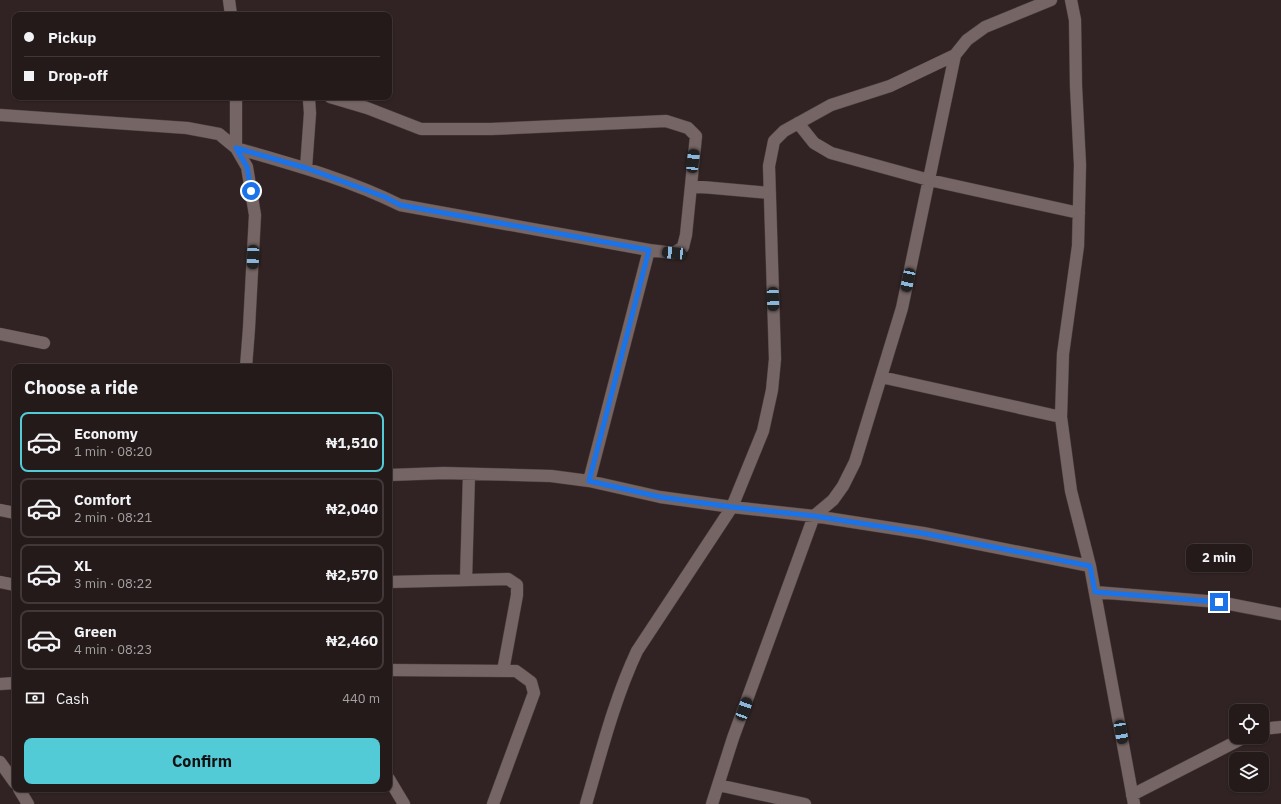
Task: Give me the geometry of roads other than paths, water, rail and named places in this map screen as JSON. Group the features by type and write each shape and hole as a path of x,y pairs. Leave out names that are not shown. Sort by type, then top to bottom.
{"street":[{"path":"229,0 231,12"},
{"path":"586,804 605,736 628,669 637,652 732,507 763,431 772,390 775,359 769,166 774,141 784,131 832,105 890,86 955,55 967,40 986,27 1051,0"},
{"path":"1071,0 1075,20 1076,86 1080,165 1079,213 1078,246 1063,354 1061,417 1071,491 1090,566 1133,800 1233,744"},
{"path":"712,804 733,738 814,516 833,500 855,462 902,308 955,55"},
{"path":"236,100 236,148"},
{"path":"306,168 310,113 309,100"},
{"path":"236,148 306,168 385,197 400,205 649,250 674,253 683,247 686,235 696,136 688,128 666,121 491,129 421,129 367,108 340,100"},
{"path":"0,115 187,128 219,134 236,148 247,167 254,215 250,328 246,364"},
{"path":"798,123 814,142 830,153 929,180 1079,213"},
{"path":"691,186 770,193"},
{"path":"589,481 649,250"},
{"path":"0,334 44,343"},
{"path":"881,377 1061,417"},
{"path":"392,474 551,476 589,481 660,497 814,516 922,533 1090,566"},
{"path":"466,580 469,474"},
{"path":"0,510 12,512"},
{"path":"392,582 508,579 517,585 517,596 503,671"},
{"path":"0,582 12,584"},
{"path":"1095,592 1219,602 1281,614"},
{"path":"392,670 516,671 531,682 534,693 493,804"},
{"path":"0,684 12,683"},
{"path":"1269,729 1281,727"},
{"path":"0,762 12,779"},
{"path":"392,784 404,804"},
{"path":"718,785 805,804"},
{"path":"21,792 28,804"}]}
